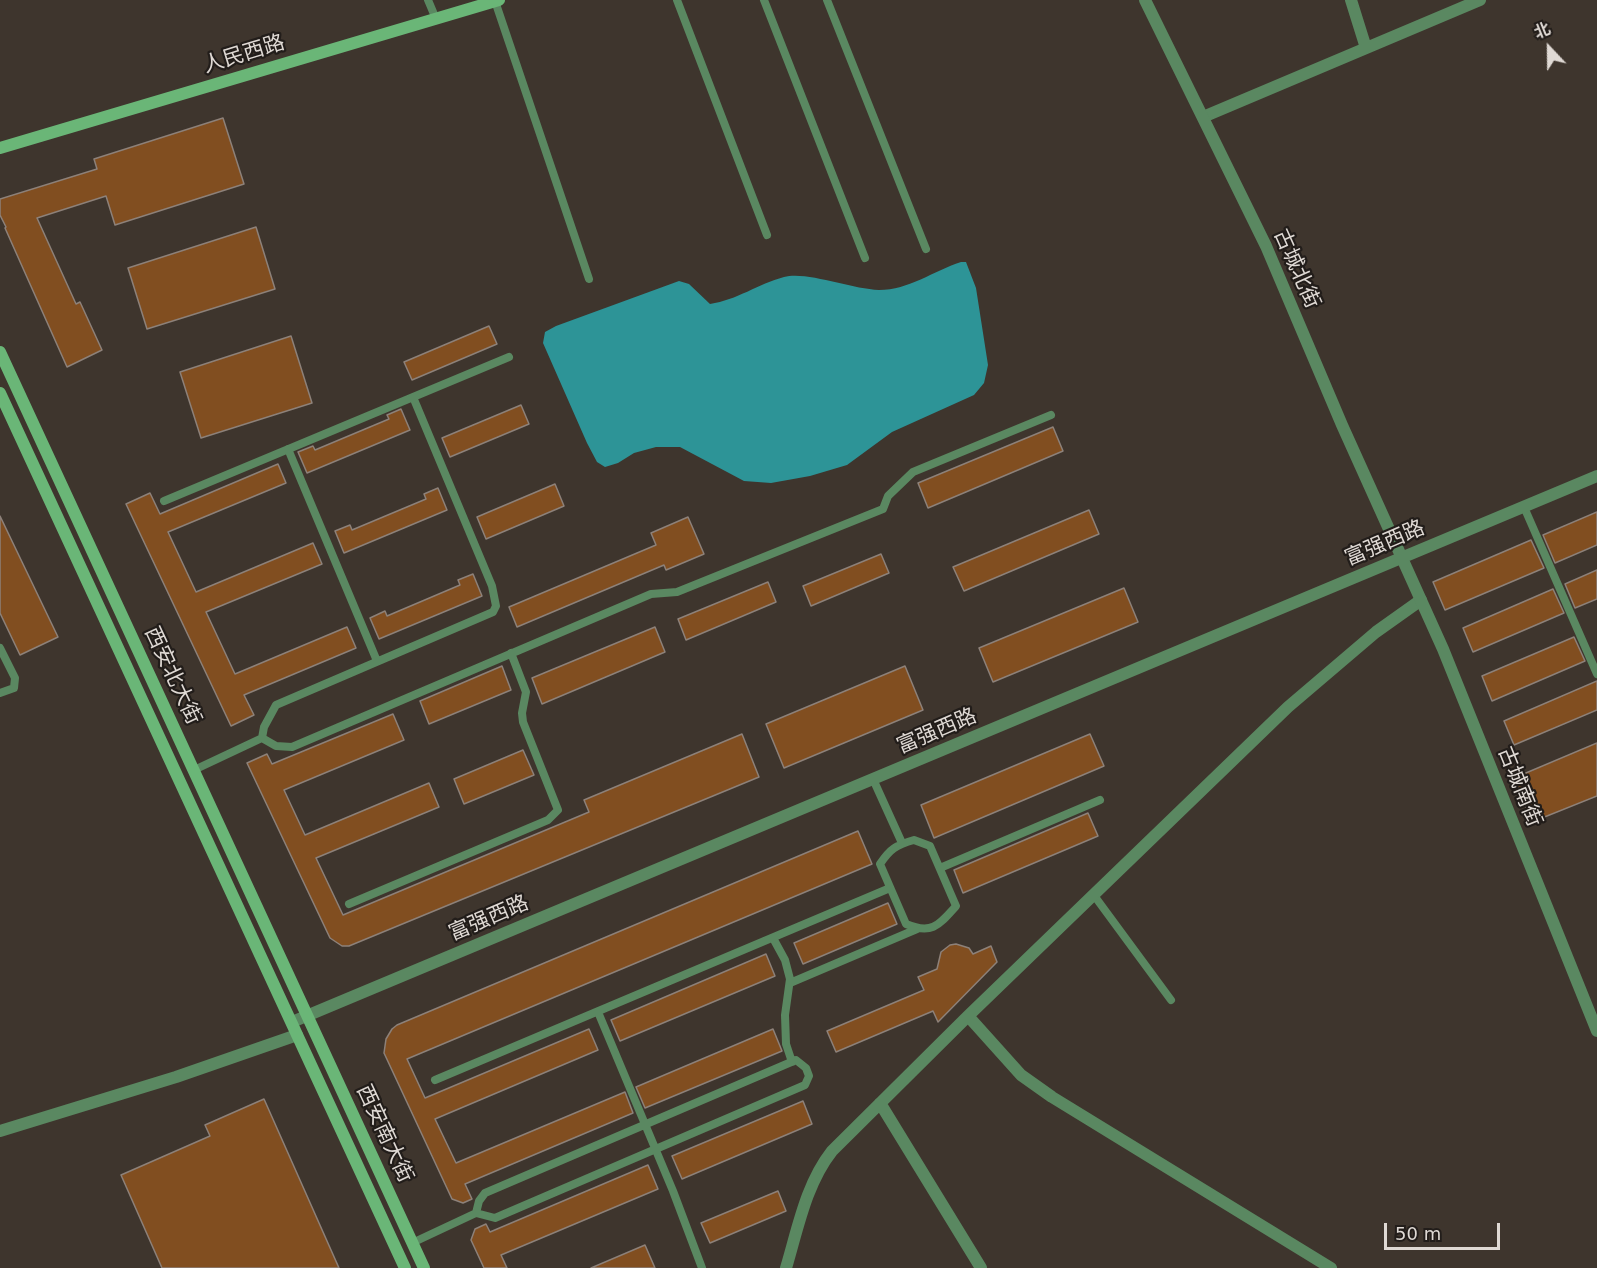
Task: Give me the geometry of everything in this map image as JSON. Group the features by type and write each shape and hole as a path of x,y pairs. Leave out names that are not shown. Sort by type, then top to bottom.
{"main road":[{"name":"人民西路","path":"0,148 497,1"},
{"name":"西安北大街","path":"0,352 308,1016"},
{"name":"西安北大街","path":"1,397 292,1023"},
{"name":"西安南大街","path":"308,1016 424,1268"},
{"name":"西安南大街","path":"292,1023 405,1268"}],"street":[{"name":"古城北街","path":"1145,0 1266,246 1342,425 1402,558"},
{"path":"1351,0 1366,48"},
{"path":"1203,117 1480,0"},
{"name":"富强西路","path":"292,1023 1597,476"},
{"name":"古城南街","path":"1402,558 1448,659 1597,1031"},
{"path":"786,1268 812,1184 820,1166 832,1151 1288,706 1376,632 1421,600"},
{"path":"968,1016 1020,1076 1331,1268"},
{"path":"0,1131 176,1077 297,1035"},
{"path":"880,1103 981,1268"}],"lane":[{"path":"428,0 436,19"},
{"path":"677,0 767,236"},
{"path":"764,0 865,258"},
{"path":"827,0 926,249"},
{"path":"497,1 589,279"},
{"path":"164,501 509,357"},
{"path":"262,738 264,727 276,705 493,612 496,606 492,586 413,397"},
{"path":"262,738 276,746 292,747 651,594 677,592 883,509 888,496 913,472 1051,415"},
{"path":"288,449 377,661"},
{"path":"1524,507 1597,674"},
{"path":"0,648 15,678 14,688 0,693"},
{"path":"349,904 548,820 558,810 523,722 522,713 526,692 511,653"},
{"path":"194,770 262,738"},
{"path":"873,779 902,843"},
{"path":"940,868 1100,800"},
{"path":"790,983 917,929 936,926 956,906 930,846 914,840 889,850 880,864 906,924 917,929"},
{"path":"435,1080 890,888"},
{"path":"1093,894 1171,1000"},
{"path":"773,938 785,960 790,983 785,1015 786,1044 792,1062"},
{"path":"598,1012 702,1268"},
{"path":"412,1243 476,1213 495,1218 805,1084 809,1076 806,1068 796,1060 485,1193 479,1201 476,1213"}],"water":[{"path":"961,262 966,262 976,288 988,365 984,383 974,395 892,432 847,465 810,476 771,483 744,481 680,447 656,447 634,453 618,463 605,467 597,462 587,443 543,343 545,332 556,326 679,281 689,284 710,304 729,299 774,280 794,276 817,278 868,289 890,289 911,284"}],"building":[{"path":"223,118 244,184 115,225 106,196 37,218 76,304 80,302 102,350 67,367 5,228 0,215 0,199 97,169 94,159"},
{"path":"256,227 275,289 147,329 128,268"},
{"path":"489,326 497,344 412,380 404,362"},
{"path":"291,336 312,403 201,438 180,372"},
{"path":"521,405 529,424 450,457 442,438"},
{"path":"401,409 410,430 307,473 298,452 313,446 315,450 389,419 387,415"},
{"path":"1053,427 1063,451 928,508 918,483"},
{"path":"278,464 286,483 168,532 196,592 313,543 322,564 206,612 235,674 347,627 356,648 244,695 254,715 231,726 126,504 150,493 160,514"},
{"path":"555,484 564,506 486,539 477,517"},
{"path":"438,488 447,510 344,553 335,531 350,525 352,530 426,499 424,494"},
{"path":"1089,510 1099,534 964,591 953,567"},
{"path":"1597,512 1597,545 1555,563 1543,535"},
{"path":"0,516 58,637 20,655 0,613"},
{"path":"688,517 704,554 666,570 664,565 517,627 509,607 656,545 651,533"},
{"path":"1531,540 1544,568 1445,610 1433,582"},
{"path":"881,554 889,573 811,606 803,586"},
{"path":"1597,570 1597,599 1575,608 1565,584"},
{"path":"473,574 482,596 379,639 370,618 385,611 387,616 460,585 458,580"},
{"path":"768,582 776,602 686,640 678,619"},
{"path":"1124,588 1138,622 993,682 979,648"},
{"path":"1553,589 1564,613 1473,652 1463,628"},
{"path":"655,627 665,652 542,704 532,678"},
{"path":"1574,637 1585,661 1492,701 1482,676"},
{"path":"502,666 511,690 429,724 420,701"},
{"path":"905,666 923,710 784,768 766,724"},
{"path":"1597,681 1597,710 1514,745 1504,721"},
{"path":"393,714 404,740 284,790 305,835 429,783 439,807 316,858 343,915 589,812 584,800 742,734 759,777 349,946 342,946 330,938 247,763 267,754 272,764"},
{"path":"1090,734 1104,766 934,838 921,805"},
{"path":"1597,743 1597,796 1532,822 1514,778"},
{"path":"523,750 534,775 464,804 454,779"},
{"path":"1088,813 1098,836 963,893 954,870"},
{"path":"858,831 872,864 407,1059 425,1098 589,1029 598,1050 435,1119 456,1163 625,1092 633,1113 465,1184 472,1199 463,1203 452,1199 384,1053 386,1039 392,1029"},
{"path":"888,903 897,924 803,964 794,943"},
{"path":"956,944 969,948 973,954 991,946 997,962 938,1022 933,1011 836,1052 827,1031 924,990 918,977 937,969 941,952 950,945"},
{"path":"766,954 775,976 620,1041 611,1020"},
{"path":"773,1029 782,1051 645,1108 636,1087"},
{"path":"264,1099 339,1268 162,1268 121,1175 210,1136 205,1125"},
{"path":"803,1101 812,1124 682,1179 672,1156"},
{"path":"648,1165 658,1189 501,1255 507,1268 484,1268 471,1240 475,1229 486,1224 490,1232"},
{"path":"778,1191 786,1211 710,1243 701,1223"},
{"path":"645,1245 655,1268 591,1268"}]}
